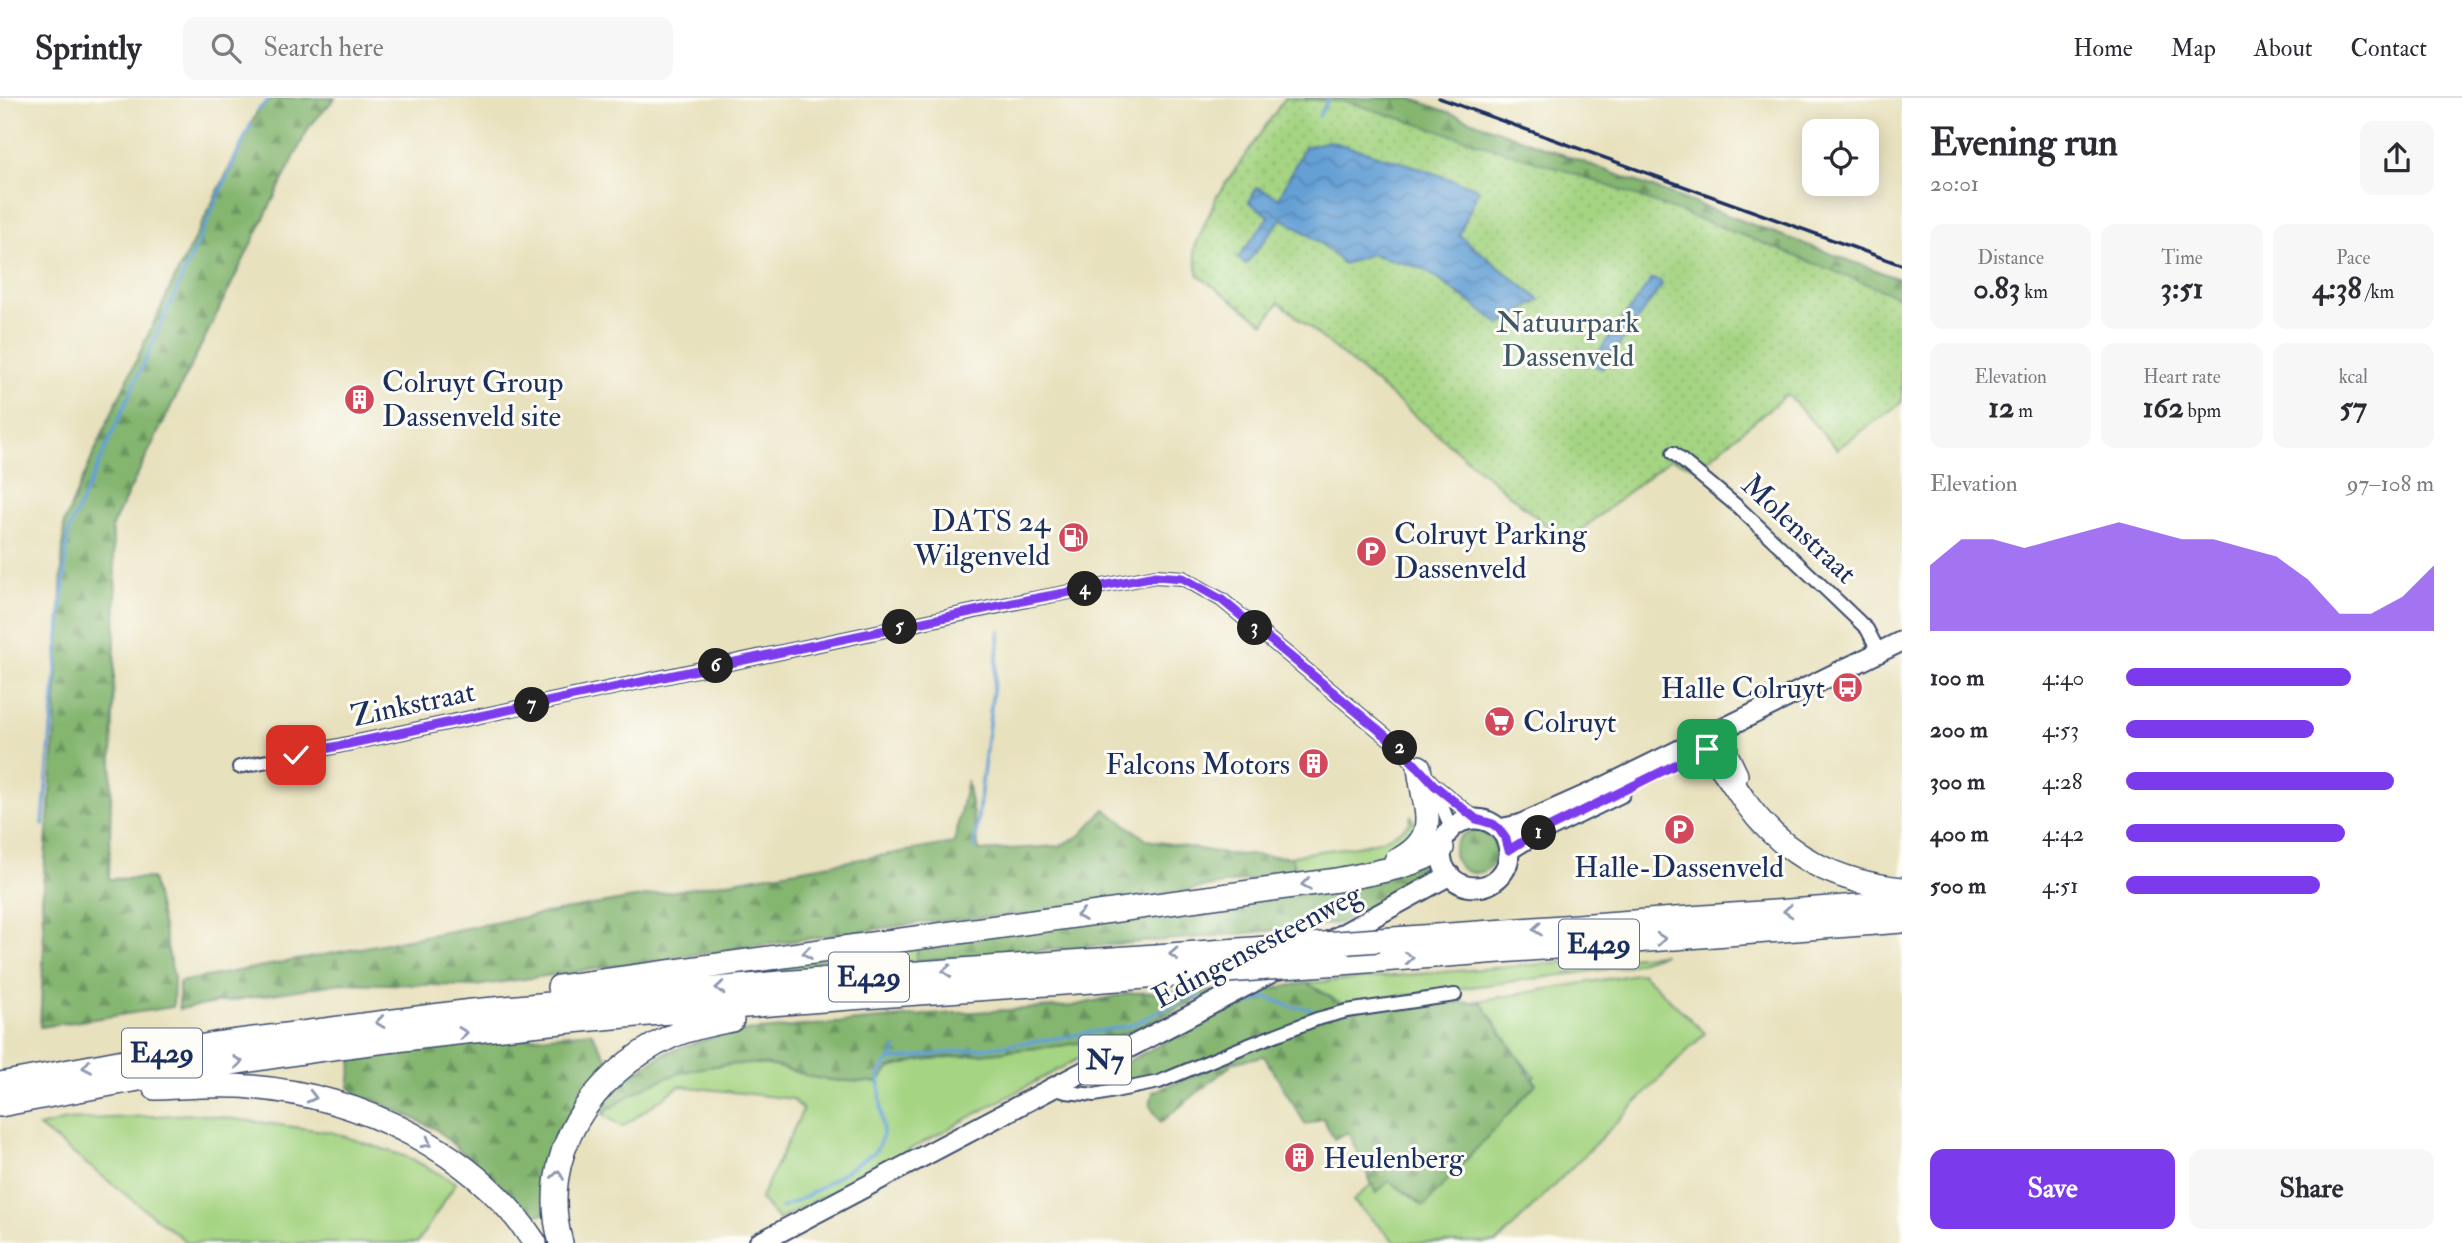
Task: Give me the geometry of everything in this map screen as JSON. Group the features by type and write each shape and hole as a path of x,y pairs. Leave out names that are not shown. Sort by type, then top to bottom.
{"highway":[{"path":"1709,743 1726,754 1755,816 1779,841 1807,861 1858,882 1902,889"},
{"path":"1376,871 1419,845 1429,819 1421,789 1427,776"},
{"path":"472,1011 497,996 1324,881 1426,859 1446,838"},
{"path":"1856,915 1902,903"},
{"path":"1856,915 1902,922"},
{"name":"E429","path":"0,1084 215,1044 472,1011 740,987 1380,940 1856,915"},
{"name":"E429","path":"0,1105 222,1064 435,1036 594,1019 1341,963 1856,915"},
{"path":"561,1243 556,1213 556,1186 561,1161 569,1135 584,1105 607,1079 635,1056 671,1036 784,1004"},
{"path":"98,1086 142,1089 250,1087 295,1093 366,1113 436,1147 471,1173 500,1200 535,1243"}],"main road":[{"path":"1499,829 1519,825 1709,743 1894,649"},
{"path":"1509,850 1709,743 1894,649"},
{"path":"1476,819 1493,824 1499,829 1509,850 1504,870 1489,884 1468,886 1450,876 1442,858 1446,838 1459,823 1476,819"},
{"name":"Edingensesteenweg","path":"759,1243 1450,876"}],"street":[{"name":"Molenstraat","path":"1673,453 1738,507 1867,629 1894,649"},
{"name":"Zinkstraat","path":"239,767 1027,600 1156,576 1183,578 1222,600 1398,746 1476,819"},
{"name":"Zinkstraat","path":"1427,776 1446,838"},
{"path":"1054,1088 1096,1095 1159,1082 1317,1019 1347,1011 1455,995"}],"green space":[{"path":"271,98 335,98 309,127 112,526 116,595 109,879 152,878 174,978 173,1007 40,1027 44,945 42,900 55,728 64,523 174,280 258,110"},
{"name":"Natuurpark Dassenveld","path":"1285,98 1348,102 1573,173 1737,233 1902,298 1902,402 1837,449 1787,394 1698,468 1670,459 1566,542 1279,302 1264,323 1199,276 1194,249 1217,196"},
{"path":"1305,98 1410,98 1902,280 1902,306"},
{"path":"967,780 979,851 1059,846 1080,836 1105,809 1147,840 1227,854 1291,857 1297,872 1058,912 926,922 475,986 341,983 179,1009 179,982 541,914 954,843"},
{"path":"1411,815 1418,826 1414,840 1382,861 1299,874 1291,857 1382,840 1410,823"},
{"path":"1475,831 1490,837 1496,852 1490,867 1475,873 1460,867 1454,852 1460,837"},
{"path":"1429,863 1425,875 1339,923 916,961 918,945"},
{"path":"918,945 916,961 669,986 669,982"},
{"path":"1664,954 1623,967 1342,1004 1307,983"},
{"path":"1642,973 1705,1033 1497,1243 1396,1243 1353,1201 1388,1169 1421,1196 1535,1076 1466,1003"},
{"path":"1307,983 1342,1004 1481,1002 1536,1084 1424,1206 1389,1181 1376,1193 1348,1132 1334,1139 1323,1118 1306,1125 1264,1056 1230,1063 1230,1066 1161,1122 1150,1106 1153,1092 1210,1068 1091,1088 1088,1082 1268,989"},
{"path":"1216,991 1124,1034 1066,1045 920,1060 890,1068 877,1082 824,1079 767,1065 716,1065 676,1074 657,1082 603,1114 600,1107 617,1085 665,1053 726,1033 925,1015 1073,1006 1130,993"},
{"path":"591,1032 609,1061 559,1131 546,1213 533,1216 436,1129 372,1099 361,1098 349,1087 353,1055"},
{"path":"1124,1034 779,1220 760,1199 803,1110 793,1099 680,1086 622,1127 603,1114 657,1082 676,1074 716,1065 767,1065 824,1079 877,1082 890,1068 920,1060 1066,1045"},
{"path":"197,1114 331,1132 410,1158 456,1183 417,1243 188,1243 39,1127 66,1120"}],"water":[{"path":"1329,141 1405,163 1479,189 1459,235 1540,300 1501,325 1424,269 1371,254 1344,264 1319,242 1282,218 1246,264 1238,258 1269,216 1249,202 1257,187 1279,198 1304,147"},
{"path":"1652,279 1660,281 1662,285 1602,369 1591,364 1594,358"}],"waterway":[{"path":"258,110 271,98"},
{"path":"1319,116 1329,98"},
{"path":"43,825 68,532 251,124"},
{"path":"974,849 1000,631"},
{"path":"891,1060 1129,1026 1189,997 1204,999"},
{"path":"1232,1003 1248,1004 1266,997 1290,1006 1311,1009"},
{"path":"781,1208 807,1196 876,1151 883,1135 879,1075 897,1049"}],"railway":[{"path":"1439,98 1902,265"}],"place":[{"name":"Colruyt Group Dassenveld site","path":"359,399"},
{"name":"DATS 24 Wilgenveld","path":"1073,538"},
{"name":"Colruyt Parking Dassenveld","path":"1371,551"},
{"name":"Halle Colruyt","path":"1848,688"},
{"name":"Colruyt","path":"1500,722"},
{"name":"Falcons Motors","path":"1313,764"},
{"name":"Halle-Dassenveld","path":"1679,829"},
{"name":"Heulenberg","path":"1300,1158"}],"route":[{"path":"296,755 1027,600 1156,576 1183,578 1222,600 1398,746 1434,785 1476,819 1485,820 1499,829 1509,850 1707,749"}]}
